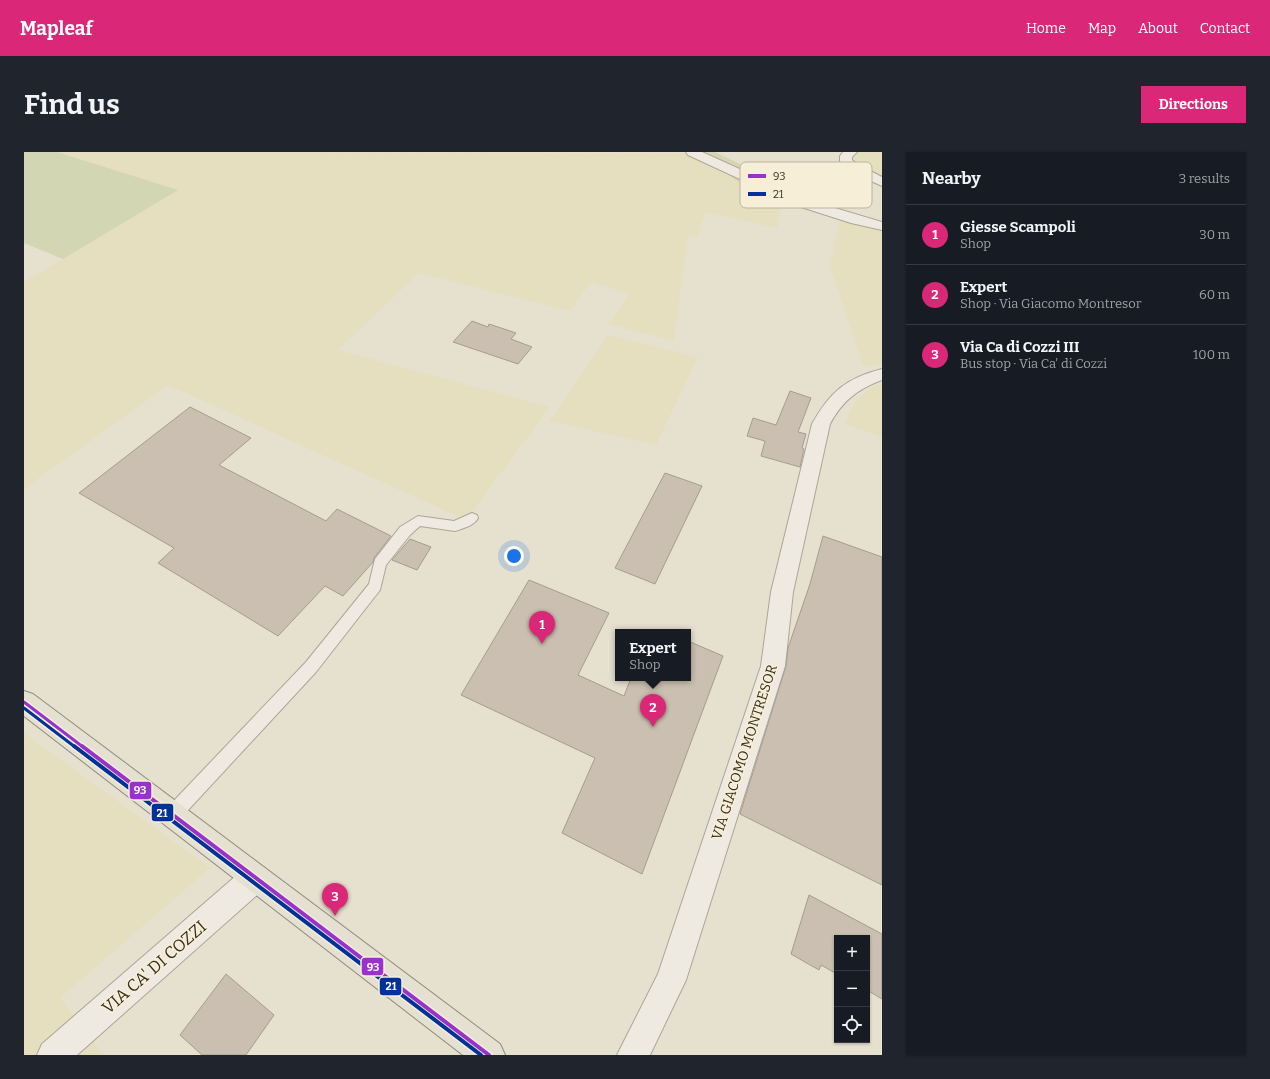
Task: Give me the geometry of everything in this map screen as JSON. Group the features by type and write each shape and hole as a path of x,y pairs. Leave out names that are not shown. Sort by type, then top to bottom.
{"main road":[{"path":"24,702 489,1055"}],"street":[{"path":"692,152 740,174"},
{"path":"847,162 846,156 851,152"},
{"path":"872,177 882,182"},
{"path":"819,208 856,220 882,226"},
{"name":"VIA GIACOMO MONTRESOR","path":"633,1055 671,980 773,666 782,592 821,424 832,404 846,390 862,380 882,374"},
{"name":"VIA CA' DI COZZI","path":"53,1055 255,878"}],"lane":[{"path":"172,815 311,667 375,586 380,563 404,531 418,521 455,526 472,518"}],"shaded area":[{"path":"57,152 708,153 724,172 740,182 740,208 781,208 777,228 705,212 697,237 688,235 674,341 608,324 629,294 591,282 570,311 419,273 338,350 550,407 466,520 168,385 24,489 24,282 178,190"},
{"path":"859,152 882,152 882,177 872,173 872,162 846,162"},
{"path":"802,208 833,208 882,225 882,364 863,367 830,266 840,219"},
{"path":"608,335 698,357 656,445 549,421"},
{"path":"882,385 882,437 845,424 854,403 871,387"},
{"path":"24,733 210,868 60,998 104,1055 24,1055"}],"green space":[{"path":"24,152 57,152 178,190 63,259 24,243"},
{"path":"700,152 715,152 740,164 740,182 734,179 706,155"}],"building":[{"path":"472,321 488,327 489,324 516,333 511,339 532,347 518,364 453,342"},
{"path":"790,391 811,398 798,432 806,434 802,448 804,449 800,467 761,456 765,441 747,436 753,418 776,425"},
{"path":"190,407 251,438 219,465 326,521 337,509 391,536 374,558 373,562 343,596 325,586 278,636 158,563 174,548 79,493"},
{"path":"665,473 702,486 655,584 615,568"},
{"path":"823,536 882,557 882,885 740,814 786,666 788,648 810,584"},
{"path":"410,539 431,547 417,570 392,560"},
{"path":"529,580 609,613 578,675 624,696 630,681 691,681 691,642 723,656 642,874 562,833 595,758 461,695"},
{"path":"809,895 882,934 882,999 870,992 870,935 834,935 834,972 821,965 819,970 791,954"},
{"path":"226,974 274,1015 246,1055 202,1055 180,1035"}],"transit line":[{"name":"93","path":"24,702 489,1055"},
{"name":"21","path":"24,708 481,1055"}],"place":[{"name":"Giesse Scampoli","path":"542,644"},
{"name":"Expert","path":"653,727"},
{"name":"Via Ca di Cozzi III","path":"335,916"}]}
